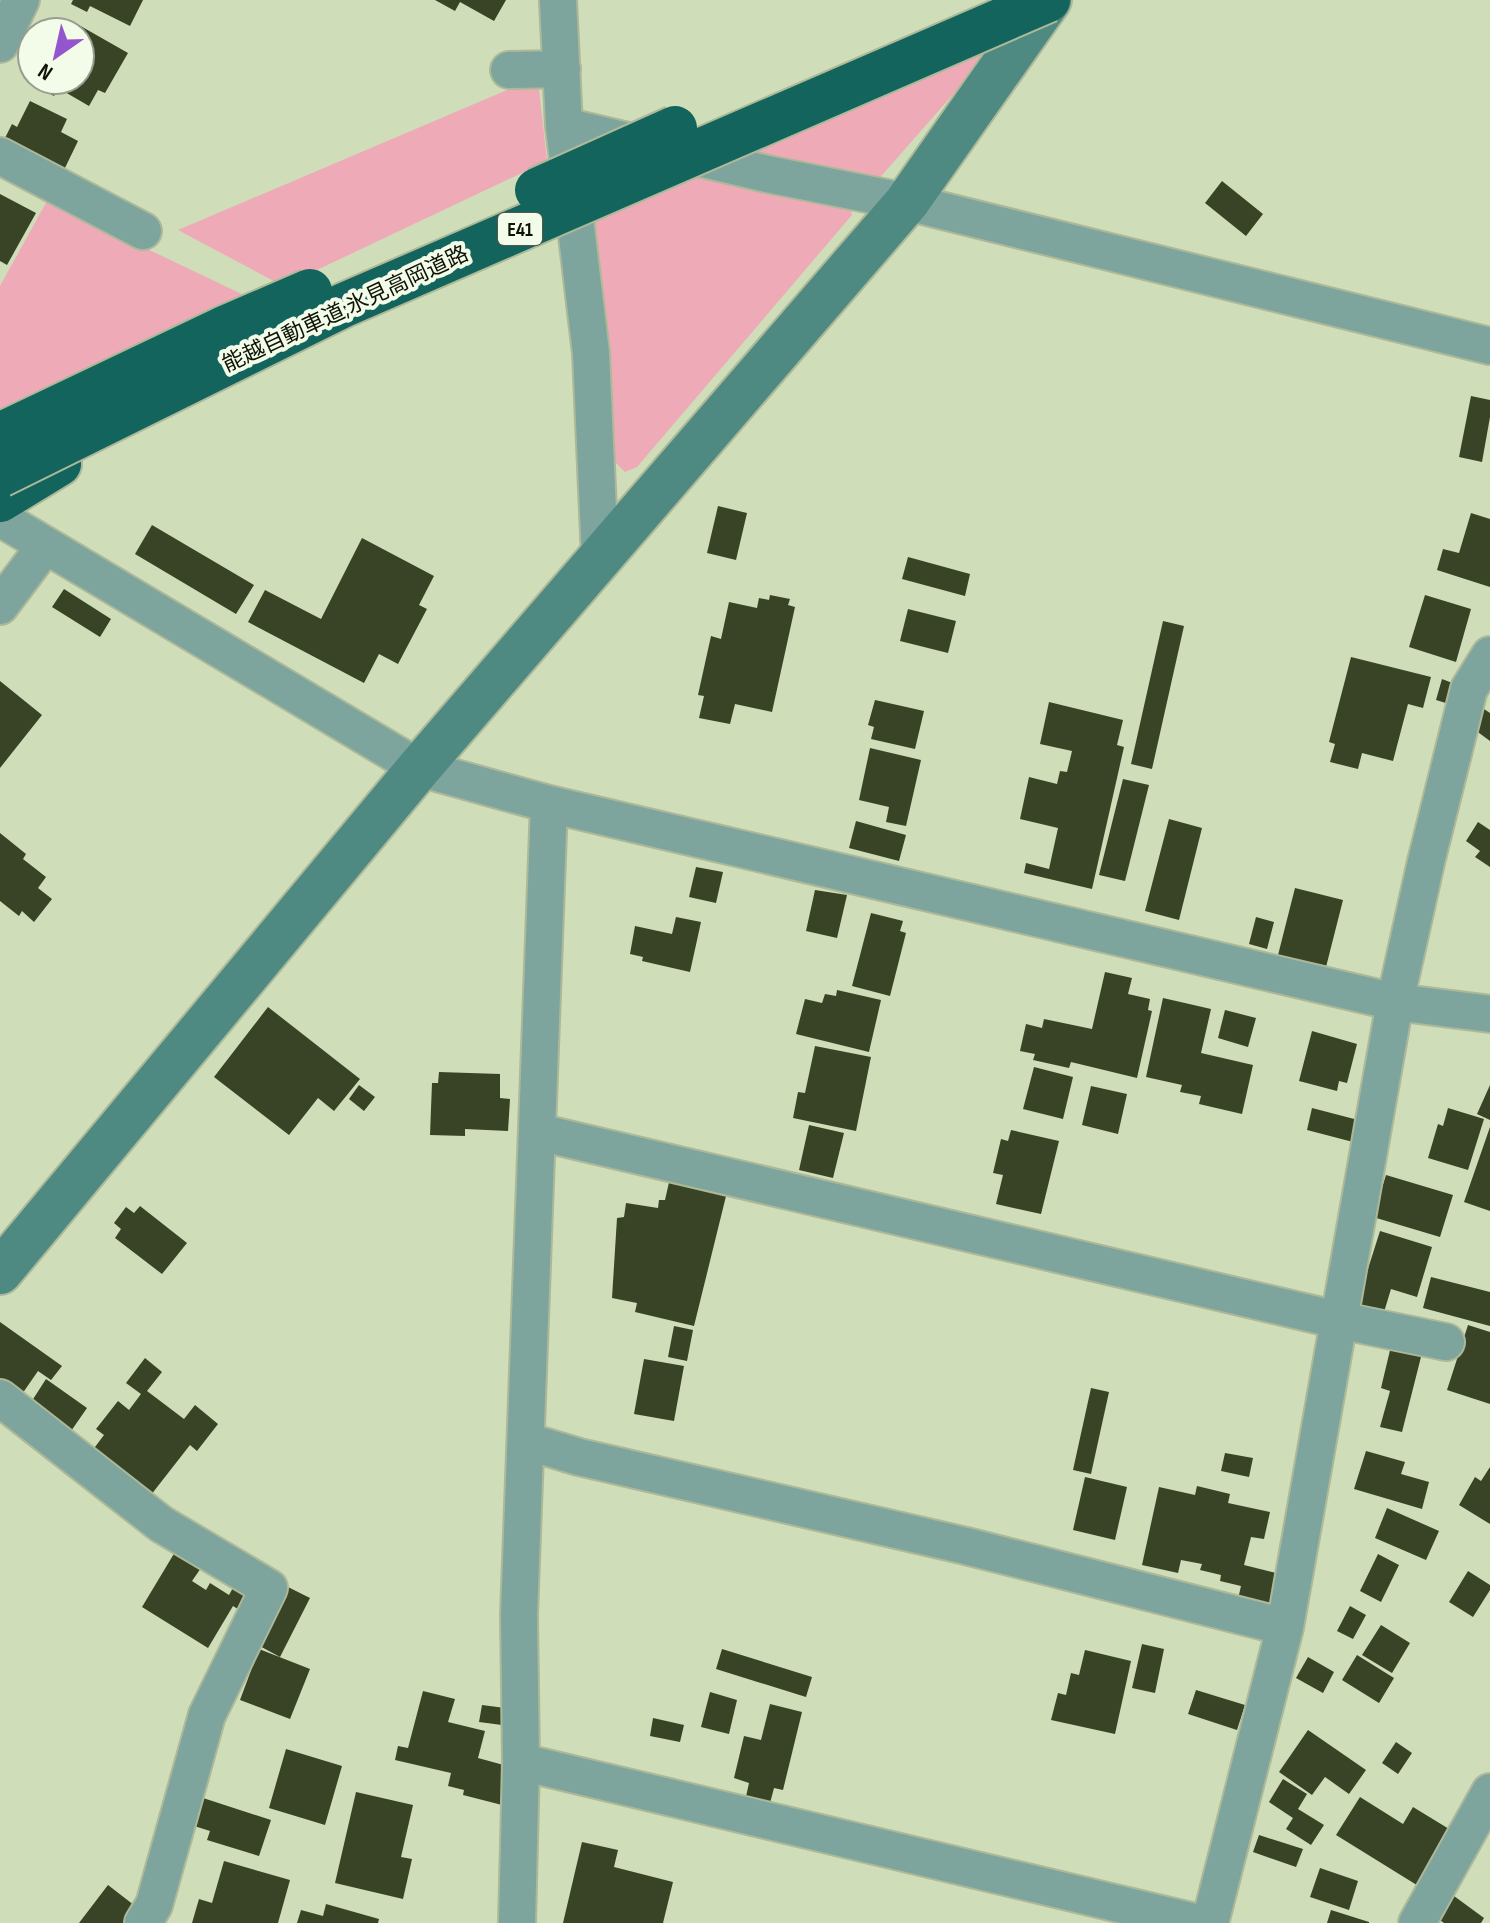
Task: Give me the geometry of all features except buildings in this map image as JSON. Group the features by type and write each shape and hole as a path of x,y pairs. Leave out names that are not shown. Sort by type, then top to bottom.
{"highway":[{"name":"能越自動車道;氷見高岡道路","path":"0,435 222,329 471,221 595,162 976,0"},
{"name":"能越自動車道;氷見高岡道路","path":"0,475 344,305 1042,11"},
{"path":"0,500 225,364"}],"street":[{"path":"0,44 21,0"},
{"path":"558,0 564,126 591,353 600,557"},
{"path":"0,1272 419,768 907,202 1042,11 994,0"},
{"path":"509,70 562,69"},
{"path":"564,126 767,174 907,202 1490,346"},
{"path":"0,156 143,231"},
{"path":"0,518 419,768 549,804 1395,1002 1490,1014"},
{"path":"0,606 45,546"},
{"path":"1210,1923 1285,1627 1395,1002 1469,689 1490,655"},
{"path":"517,1923 521,1762 519,1615 549,804"},
{"path":"538,1132 1338,1320 1446,1342"},
{"path":"0,1398 161,1524 269,1588 207,1715 154,1905 143,1923"},
{"path":"526,1441 579,1457 966,1546 1285,1627"},
{"path":"521,1762 1199,1923"},
{"path":"1417,1923 1490,1792"}],"shaded area":[{"path":"989,45 956,91 876,182 734,154"},
{"path":"512,88 539,89 547,161 283,286 178,230"},
{"path":"700,168 849,202 852,215 637,467 625,472 605,444 589,218"},
{"path":"47,201 252,299 0,416 0,286"}]}
